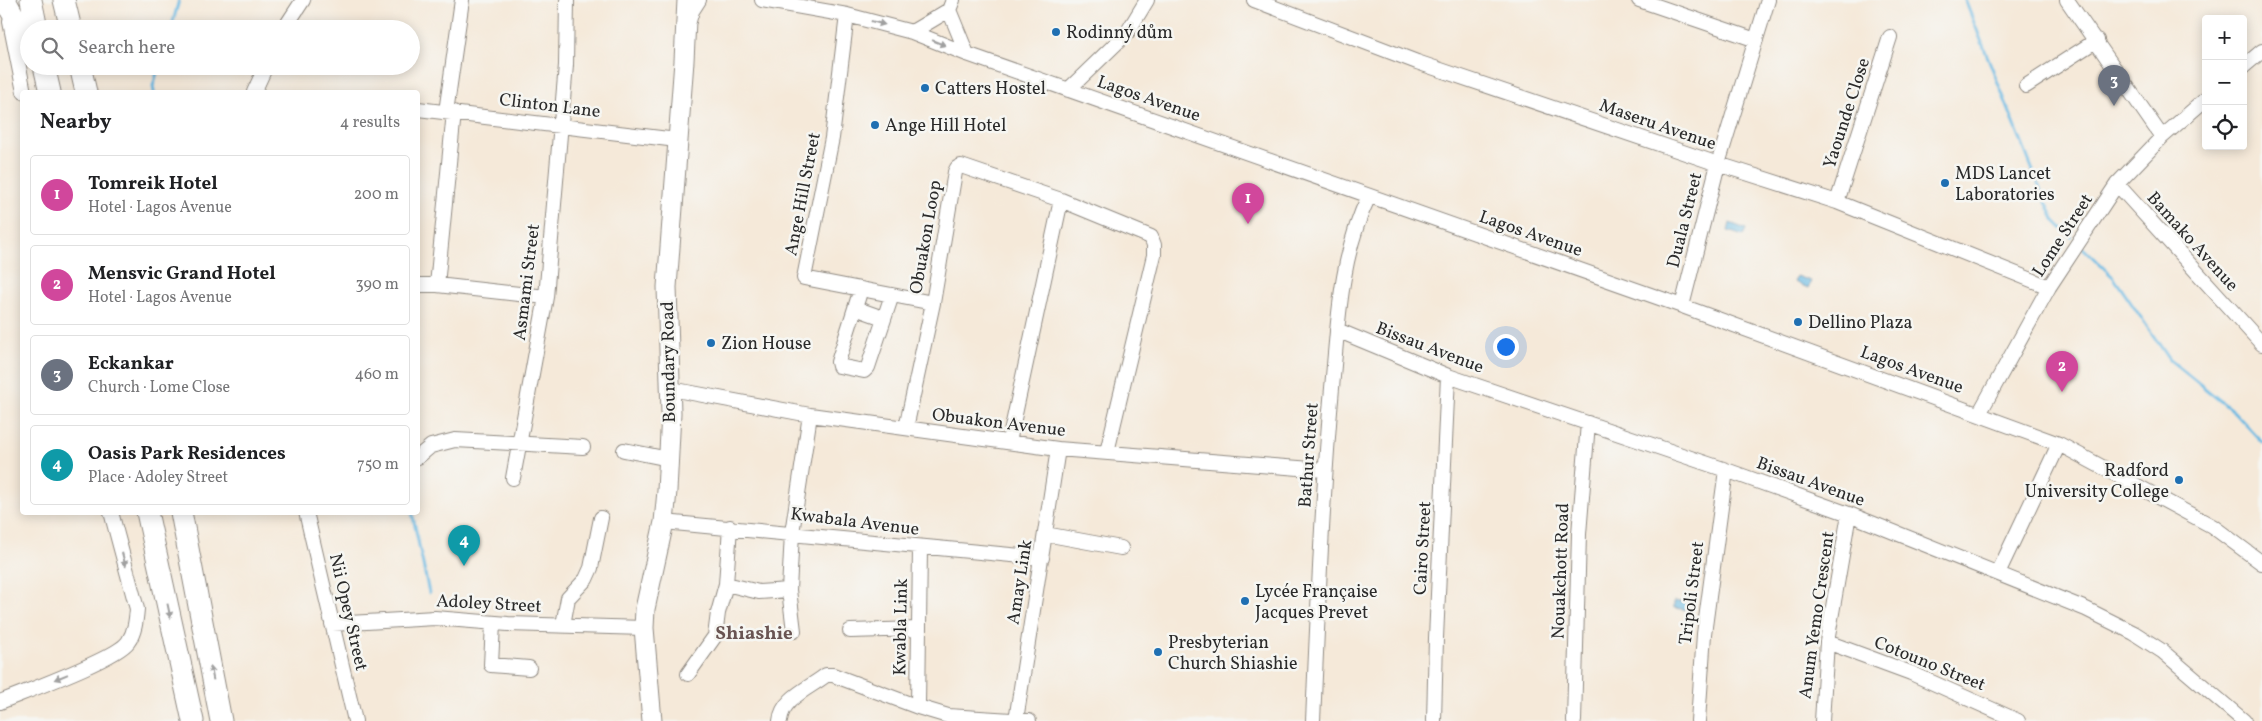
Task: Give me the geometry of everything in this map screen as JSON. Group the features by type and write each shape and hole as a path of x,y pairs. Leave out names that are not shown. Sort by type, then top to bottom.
{"highway":[{"path":"4,0 20,28"},
{"path":"31,0 35,20"},
{"path":"64,0 70,20"},
{"path":"70,0 71,20"},
{"path":"82,75 86,90"},
{"path":"148,515 193,721"},
{"path":"182,515 221,721"}],"main road":[{"name":"Boundary Road","path":"652,721 644,628 648,593 664,522 669,459 671,389 667,341 667,287 687,0"}],"street":[{"path":"4,0 13,29 20,69"},
{"path":"290,20 303,0"},
{"path":"437,285 450,112 462,0"},
{"name":"Asmami Street","path":"513,478 546,298 566,64 567,0"},
{"path":"686,28 692,11 699,0"},
{"name":"Lagos Avenue","path":"762,0 847,15 912,32 1068,90 1682,306 2059,444 2212,526 2262,563"},
{"path":"1068,90 1127,33 1147,0"},
{"name":"Maseru Avenue","path":"1254,0 1416,62 1837,202 2049,288"},
{"path":"1639,0 1756,40"},
{"name":"Duala Street","path":"1682,306 1718,164 1768,0"},
{"path":"2067,0 2097,40 2162,137"},
{"path":"912,32 951,5 967,54"},
{"name":"Ange Hill Street","path":"847,15 832,138 804,278 933,303"},
{"name":"Yaounde Close","path":"1837,202 1890,37"},
{"path":"2026,86 2097,40"},
{"path":"2247,64 2262,51"},
{"path":"21,75 24,90"},
{"path":"259,90 263,75"},
{"name":"Lome Street","path":"1979,414 2049,288 2117,184 2162,137 2202,102"},
{"name":"Clinton Lane","path":"420,108 677,140"},
{"name":"Obuakon Loop","path":"906,428 933,303 957,168 961,166 1061,200"},
{"name":"Bamako Avenue","path":"2117,184 2262,344"},
{"name":"Bathur Street","path":"1312,721 1324,470 1337,330 1343,282 1351,246 1358,218 1369,196"},
{"path":"1009,442 1061,200 1151,238 1154,245 1154,255 1107,452"},
{"path":"420,284 546,298"},
{"path":"861,289 838,362 839,366 864,371 868,367 892,295"},
{"path":"855,308 883,318"},
{"name":"Bissau Avenue","path":"1337,330 1448,376 1726,470 1849,514 2086,610 2134,633 2168,656 2244,721"},
{"name":"Cairo Street","path":"1434,721 1448,376"},
{"name":"Obuakon Avenue","path":"671,389 810,415 1058,449 1324,470"},
{"path":"794,632 789,590 792,533 810,415"},
{"name":"Nouakchott Road","path":"1574,721 1579,534 1588,423"},
{"path":"420,455 432,446 454,440 583,447"},
{"path":"1998,573 2059,444"},
{"name":"Amay Link","path":"1023,721 1045,534 1058,449"},
{"path":"624,450 669,459"},
{"name":"Tripoli Street","path":"1698,721 1704,634 1726,470"},
{"name":"Anum Yemo Crescent","path":"1822,721 1827,642 1849,514"},
{"path":"0,702 119,651 128,642 136,625 137,609 112,515"},
{"name":"Nii Opey Street","path":"307,515 355,721"},
{"path":"563,626 568,598 586,578 591,568 602,518"},
{"name":"Kwabala Avenue","path":"664,522 792,533 920,548 1042,558"},
{"path":"688,674 715,636 718,613 726,584 730,528"},
{"path":"1045,534 1121,548"},
{"name":"Kwabla Link","path":"918,707 920,548"},
{"path":"726,584 759,592 789,590"},
{"name":"Adoley Street","path":"332,624 435,618 563,626 644,628"},
{"path":"493,622 491,665 529,668"},
{"path":"850,631 919,629"},
{"name":"Cotouno Street","path":"1827,642 1911,673 2018,721"},
{"path":"781,717 789,700 826,675 838,677 918,707 948,716 1023,721"}],"water":[{"path":"1730,223 1746,229 1743,236 1728,231"},
{"path":"1797,276 1811,281 1808,288 1794,282"},
{"path":"1674,601 1688,603 1688,610 1674,608"}],"waterway":[{"path":"173,20 179,0"},
{"path":"1965,0 2043,196 2055,221 2071,237"},
{"path":"154,90 156,75"},
{"path":"2082,247 2114,278 2170,360 2234,412 2262,442"},
{"path":"413,515 429,593"}],"place":[{"name":"Rodinný dům","path":"1056,32"},
{"name":"Catters Hostel","path":"925,88"},
{"name":"Eckankar","path":"2114,106"},
{"name":"Ange Hill Hotel","path":"875,125"},
{"name":"MDS Lancet Laboratories","path":"1945,183"},
{"name":"Tomreik Hotel","path":"1248,224"},
{"name":"Dellino Plaza","path":"1798,322"},
{"name":"Zion House","path":"711,343"},
{"name":"Mensvic Grand Hotel","path":"2062,392"},
{"name":"Radford University College","path":"2179,480"},
{"name":"Oasis Park Residences","path":"464,566"},
{"name":"Lycée Française Jacques Prevet","path":"1245,601"},
{"name":"Presbyterian Church Shiashie","path":"1158,652"}],"district":[{"name":"Shiashie","path":"754,632"}]}
